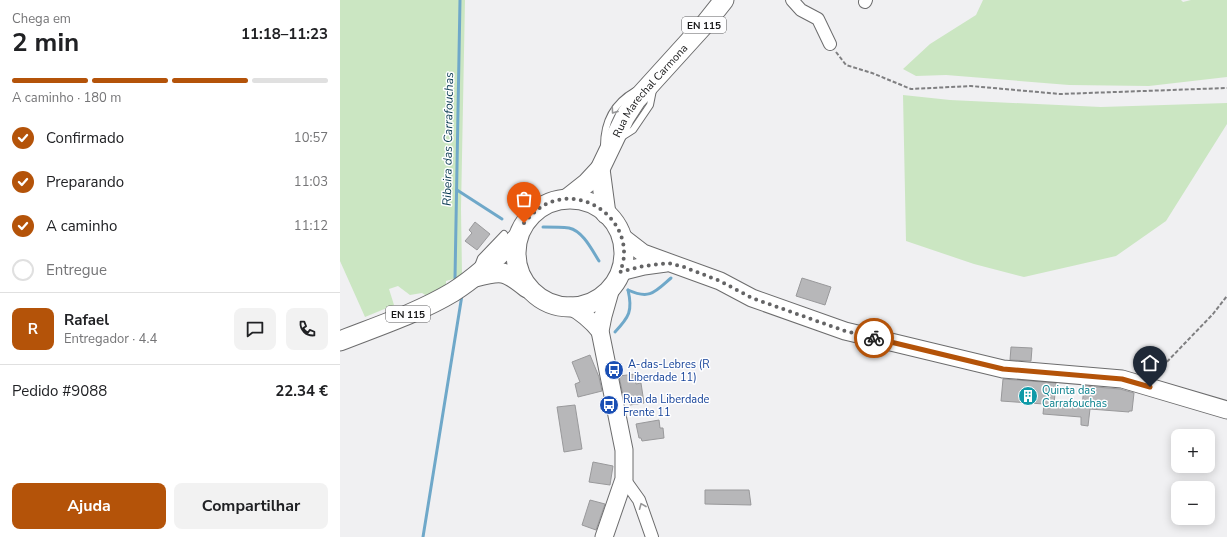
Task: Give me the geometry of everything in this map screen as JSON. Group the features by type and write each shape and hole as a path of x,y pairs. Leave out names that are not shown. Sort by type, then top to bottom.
{"main road":[{"name":"Rua Marechal Carmona","path":"568,198 587,183 605,157 625,116 636,100 705,24 724,0"},
{"name":"EN 115","path":"605,157 606,214"},
{"name":"EN 115","path":"340,340 380,326 432,304 454,291 472,278 536,210 551,202 568,198 584,201 601,208 613,220 621,236 624,254 616,280 597,300 579,306 560,306 543,300 516,279 502,272 472,278"},
{"name":"EN 115","path":"510,236 519,272 528,288"}],"street":[{"path":"792,0 801,10 818,19 830,44"},
{"path":"621,236 643,253 720,281 752,298 845,331 1003,369 1122,379 1227,410"},
{"path":"604,537 624,479 624,450 600,331 603,316 616,280 644,266 668,263"},
{"path":"570,306 582,312 600,331"},
{"path":"624,479 639,500 652,537"}],"path":[{"path":"830,44 846,65 911,89 971,86 1060,94 1227,88"},
{"path":"1150,387 1160,370 1213,314 1227,296"}],"green space":[{"path":"340,0 465,0 461,209 462,274 457,279 446,281 446,286 427,296 422,293 410,295 398,286 389,289 394,305 365,317 340,261"},
{"path":"983,0 1181,0 1183,2 1191,0 1227,0 1227,77 1149,86 1069,85 946,75 916,76 903,69 930,44 976,15"},
{"path":"903,95 950,100 1101,107 1227,103 1227,124 1166,221 1116,256 1024,277 974,264 906,241"}],"building":[{"path":"475,222 490,234 477,250 465,241 472,233 469,230"},
{"path":"802,278 831,287 825,305 796,296"},
{"path":"1011,347 1032,348 1031,361 1010,360"},
{"path":"590,355 599,377 602,391 578,397 575,384 580,382 572,362"},
{"path":"635,374 636,384 641,383 644,403 630,405 629,399 624,400 619,376"},
{"name":"Quinta das Carrafouchas","path":"1003,379 1056,383 1054,404 1082,407 1084,386 1120,389 1134,393 1132,411 1090,409 1088,426 1081,425 1081,417 1043,414 1044,404 1001,401"},
{"path":"575,405 582,449 564,452 557,407"},
{"path":"659,420 660,428 663,428 664,438 642,441 641,438 639,438 636,424"},
{"path":"593,462 613,466 610,485 589,482"},
{"path":"705,490 749,490 751,505 705,504"},
{"path":"590,500 605,504 596,530 582,525"}],"waterway":[{"name":"Ribeira das Carrafouchas","path":"455,278 460,0"},
{"path":"457,190 502,219"},
{"path":"543,227 569,228 579,233 587,242 599,261"},
{"path":"628,290 642,294 652,293 671,278"},
{"path":"615,332 627,318 629,313 630,303 628,290"},
{"name":"Ribeira das Carrafouchas","path":"423,537 462,295"}],"way so far":[{"path":"524,223 536,210 551,202 568,198 584,201 601,208 613,220 621,236 624,254 620,272 644,266 668,263 684,267 720,281 752,298 845,331 874,338"}],"place":[{"name":"A-das-Lebres (R Liberdade 11)","path":"614,370"},
{"name":"Quinta das Carrafouchas","path":"1028,396"},
{"name":"Rua da Liberdade Frente 11","path":"609,405"}],"route":[{"path":"874,338 1003,369 1122,379 1150,387"}]}
